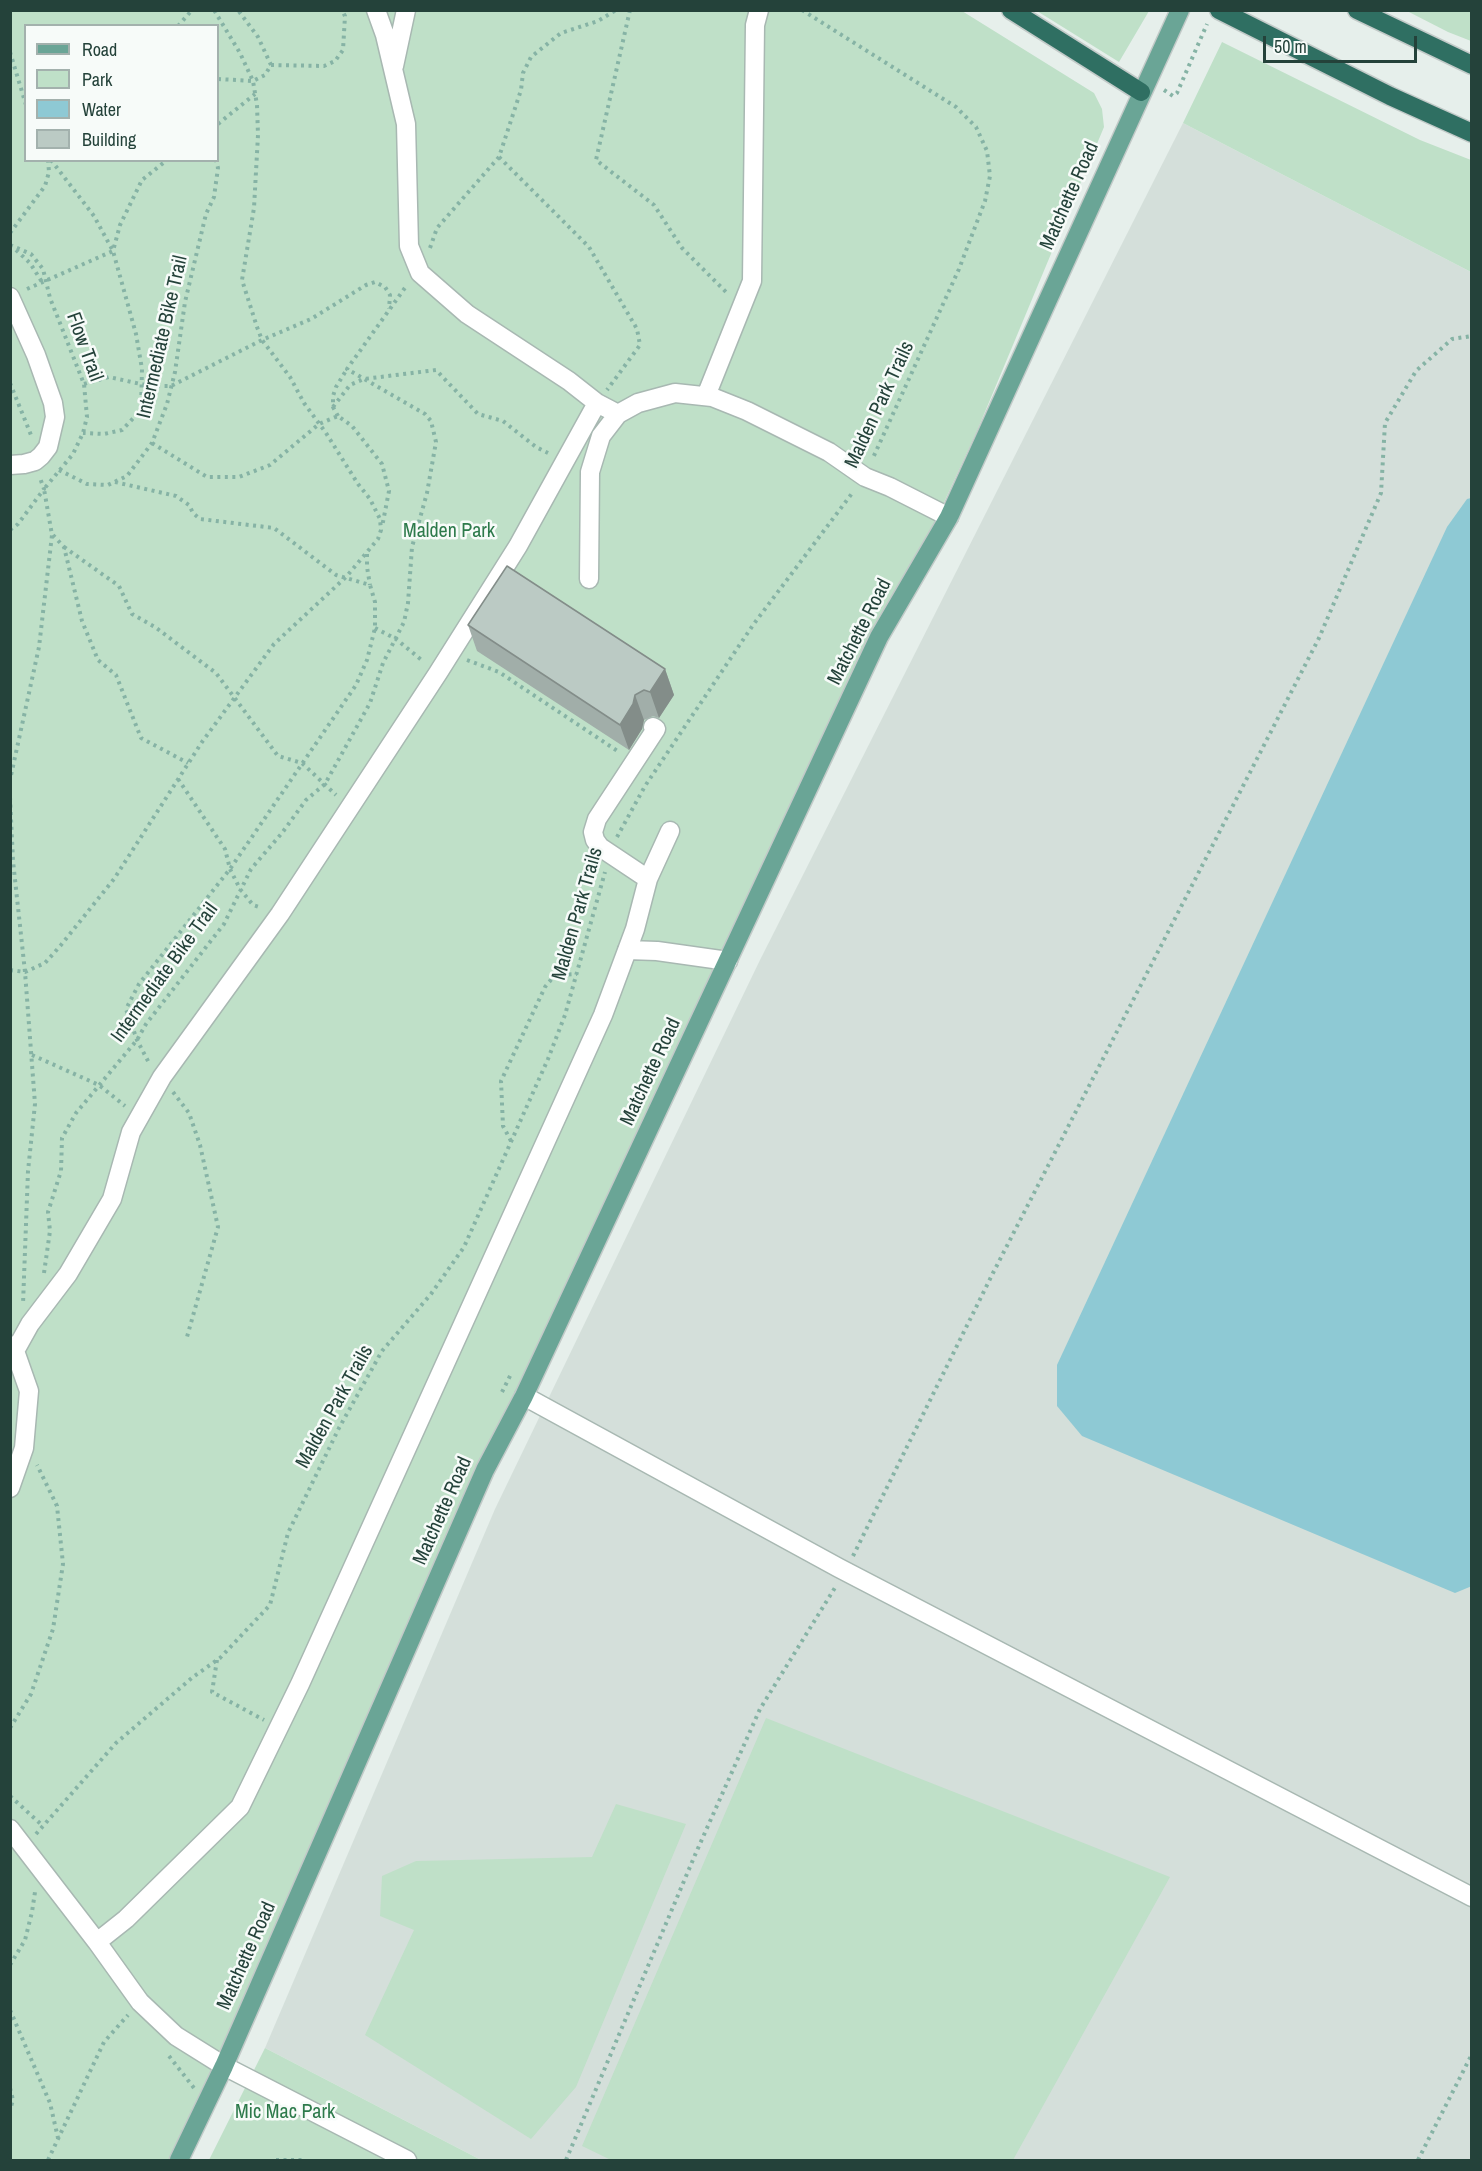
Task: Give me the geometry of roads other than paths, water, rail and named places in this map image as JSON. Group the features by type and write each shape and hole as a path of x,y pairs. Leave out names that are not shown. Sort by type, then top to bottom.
{"highway":[{"path":"1011,10 1141,92"},
{"path":"1220,10 1390,96 1472,133"},
{"path":"1357,10 1472,65"}],"main road":[{"name":"Matchette Road","path":"179,2160 224,2066 485,1470 524,1396 879,637 949,517 1180,10"}],"lane":[{"path":"376,10 385,35 406,124 409,246 420,273 467,314 618,414"},
{"path":"393,71 406,10"},
{"path":"706,396 752,281 755,25 759,10"},
{"path":"10,465 35,461 48,447 55,417 53,403 36,355 11,297"},
{"path":"589,579 590,472 601,436 618,414 638,403 675,393 706,396 747,411 829,452 865,477 949,517"},
{"path":"10,1488 24,1448 29,1391 13,1348 68,1275 107,1208 131,1132 162,1077 280,914 350,810 518,546 597,402"},
{"path":"648,879 600,847 593,832 597,819 656,729 653,727"},
{"path":"97,1942 126,1919 240,1807 598,1026 635,929 648,879 670,831"},
{"path":"627,950 657,951 728,961"},
{"path":"524,1396 845,1571 1472,1897"},
{"path":"10,1829 140,2002 176,2036 224,2066 407,2160"}],"water":[{"path":"1471,498 1472,1586 1455,1593 1082,1436 1057,1406 1057,1365 1447,527 1467,499"}],"park label":[{"name":"Malden Park","path":"449,532"},
{"name":"Mic Mac Park","path":"285,2113"}]}
